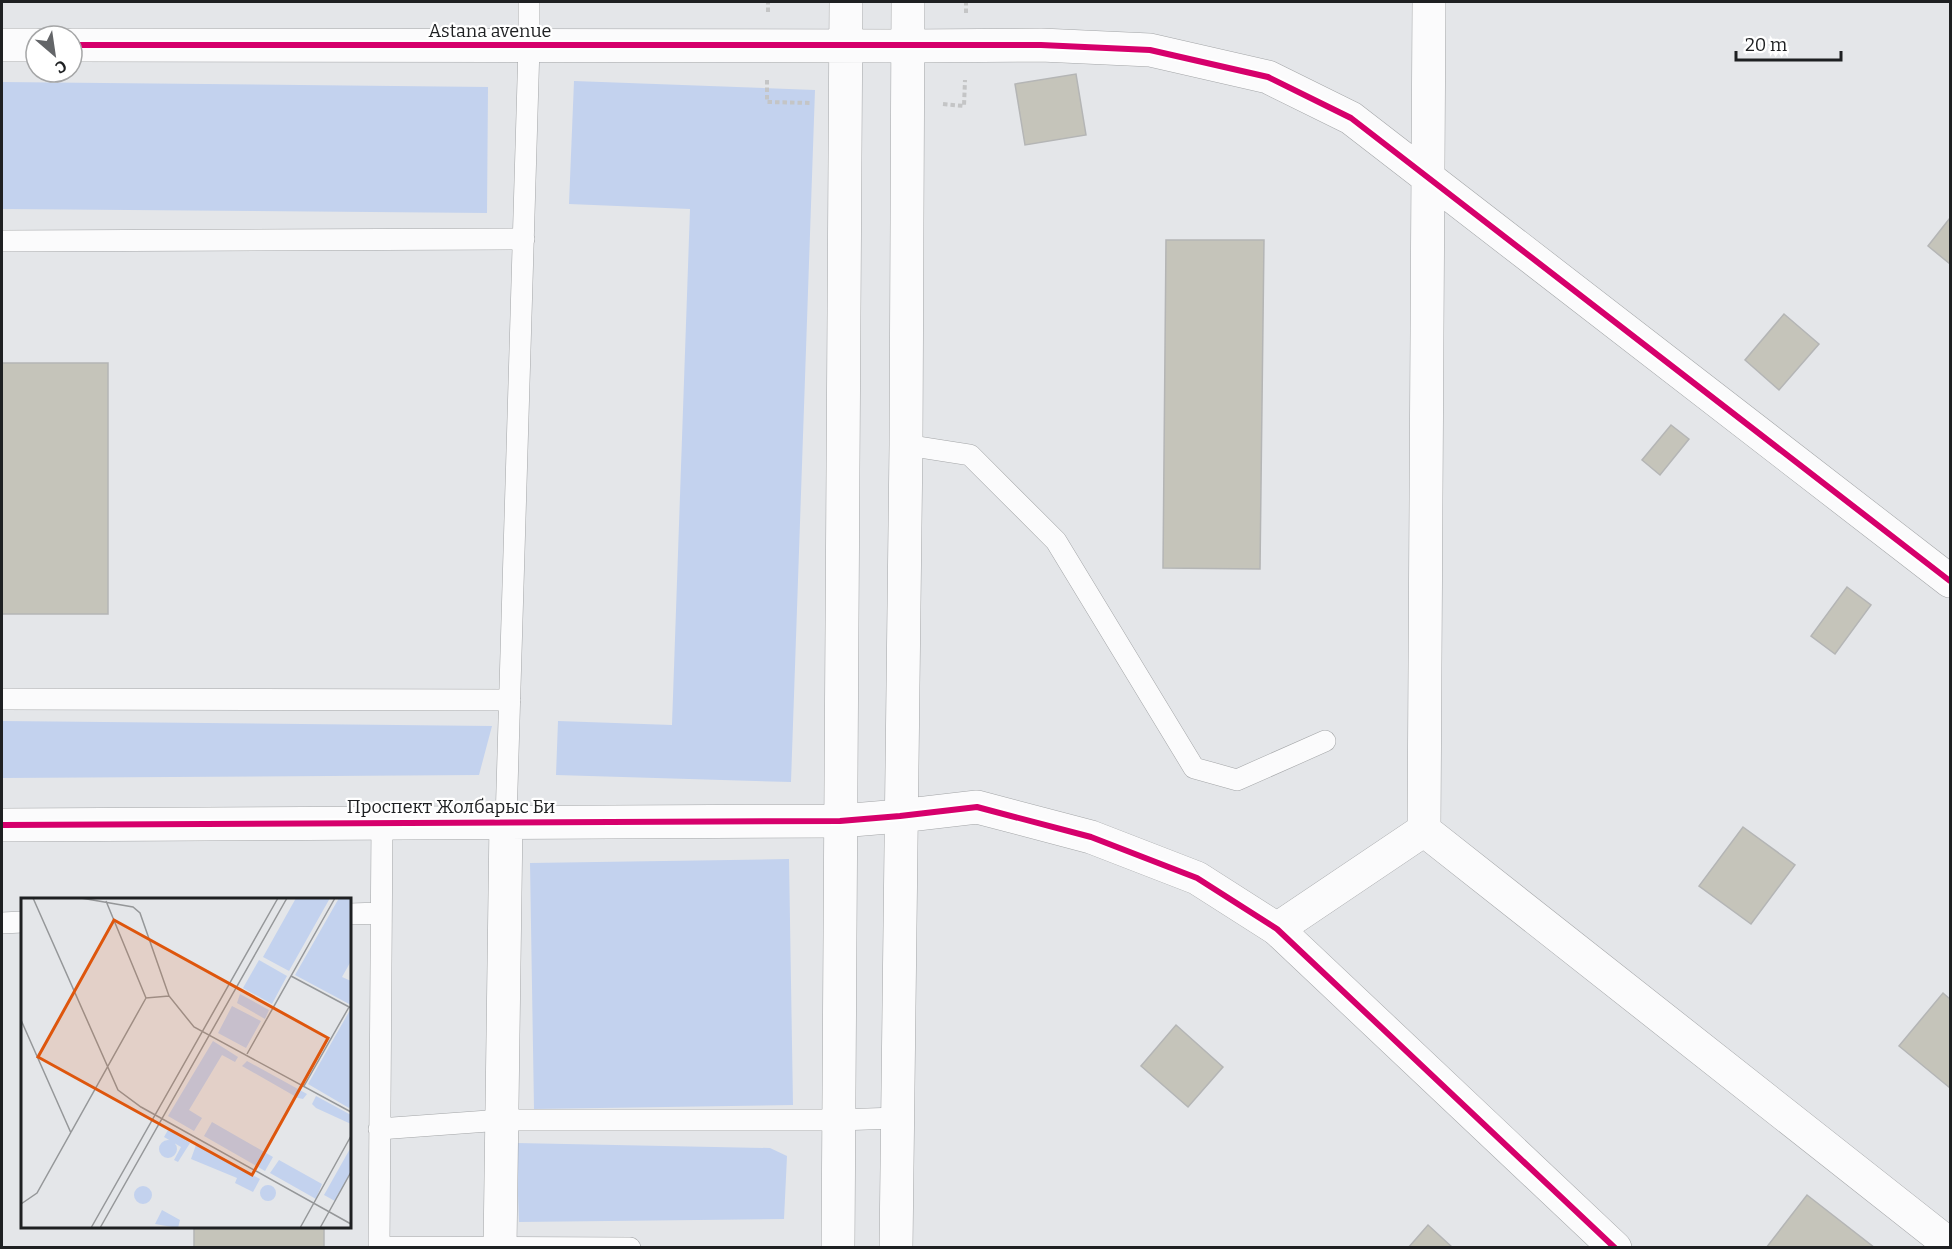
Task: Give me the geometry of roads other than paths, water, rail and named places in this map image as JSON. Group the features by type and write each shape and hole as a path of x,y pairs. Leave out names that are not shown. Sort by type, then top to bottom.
{"street":[{"path":"838,1248 846,2"},
{"path":"896,1248 906,445 908,2"},
{"path":"1424,830 1429,2"},
{"path":"2,45 24,45"},
{"name":"Astana avenue","path":"84,45 1041,45 1150,50 1268,77 1351,118 1950,581"},
{"name":"Проспект Жолбарыс Би","path":"2,825 840,821 977,807 1091,837 1197,878 1277,929 1615,1248"},
{"path":"500,1247 506,822"},
{"path":"1277,929 1424,830"},
{"path":"1424,830 1950,1245"}],"lane":[{"path":"506,822 530,46 529,2"},
{"path":"2,241 524,239"},
{"path":"906,445 970,455 1056,541 1194,768 1237,780 1325,741"},
{"path":"2,699 510,700"},
{"path":"382,823 379,1247 630,1248"},
{"path":"351,914 381,913"},
{"path":"2,923 21,922"},
{"path":"380,1129 502,1120 897,1118"}]}
